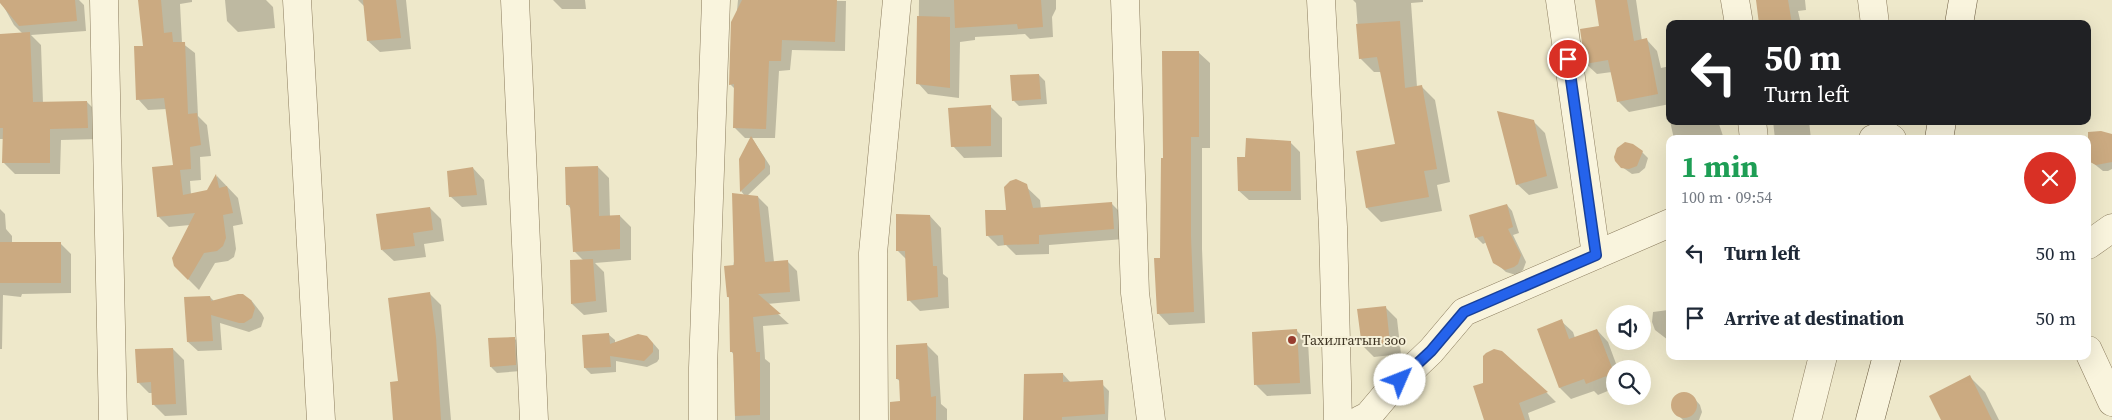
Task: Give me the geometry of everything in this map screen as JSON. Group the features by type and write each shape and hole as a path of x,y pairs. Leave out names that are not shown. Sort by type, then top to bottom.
{"street":[{"path":"104,0 113,420"},
{"path":"297,0 321,420"},
{"path":"515,0 534,420"},
{"path":"703,420 703,358 716,0"},
{"path":"874,420 873,253 897,0"},
{"path":"1125,0 1135,293 1151,420"},
{"path":"1321,0 1333,227 1338,420"},
{"path":"1560,0 1596,255"},
{"path":"1734,0 1738,20"},
{"path":"1872,0 1874,20"},
{"path":"1960,20 1963,0"},
{"path":"1360,420 1368,416 1390,390 1431,351 1464,312 1666,225"},
{"path":"2091,243 2112,228"},
{"path":"2091,356 2112,402"},
{"path":"1807,420 1822,360"},
{"path":"1870,420 1887,360"}],"building":[{"path":"0,0 75,0 77,21 19,26 0,3"},
{"path":"138,0 161,0 164,33 172,32 173,42 185,42 188,114 197,113 201,145 190,147 191,169 180,170 183,195 207,190 216,174 219,188 227,186 233,213 223,215 226,238 223,246 217,251 204,253 188,280 174,266 172,258 195,213 157,217 152,167 173,165 164,98 136,100 134,46 143,46"},
{"path":"363,0 396,0 401,38 367,41"},
{"path":"742,0 837,0 835,42 782,40 781,61 769,61 766,129 733,128 734,84 729,85 731,22"},
{"path":"954,0 1041,0 1043,27 1018,29 1017,24 955,28"},
{"path":"1595,0 1627,0 1634,41 1647,38 1658,94 1617,102 1608,60 1585,64 1580,29 1599,26"},
{"path":"1756,0 1788,0 1791,20 1758,20"},
{"path":"917,16 950,17 950,88 916,84"},
{"path":"1400,21 1405,88 1422,85 1437,169 1424,171 1429,197 1366,208 1356,151 1395,144 1377,57 1359,59 1356,24"},
{"path":"30,32 33,102 87,101 88,128 50,129 50,163 2,163 3,128 0,128 0,34"},
{"path":"1162,51 1199,51 1199,137 1191,137 1191,237 1194,312 1157,314 1154,258 1160,258 1161,158 1163,158"},
{"path":"1039,74 1041,99 1012,101 1010,75"},
{"path":"991,105 991,146 951,147 948,108"},
{"path":"1497,111 1534,120 1547,176 1516,185"},
{"path":"2101,131 2112,134 2112,162 2096,165 2091,162 2091,135 2088,135 2088,132"},
{"path":"751,136 765,159 765,168 740,192 739,159"},
{"path":"1246,138 1291,141 1291,191 1238,191 1237,157 1245,157"},
{"path":"1625,142 1633,144 1643,151 1637,166 1629,169 1621,168 1614,157 1617,148"},
{"path":"598,166 599,216 620,215 620,249 573,252 570,205 566,205 565,167"},
{"path":"473,167 477,195 449,197 447,171"},
{"path":"1016,179 1027,184 1033,208 1112,202 1114,229 1039,235 1039,244 1004,245 1003,235 986,236 985,210 1006,210 1004,187 1010,181"},
{"path":"732,193 758,196 765,262 788,260 790,292 758,294 781,314 753,317 756,352 760,352 760,415 735,416 733,352 730,352 729,297 727,297 724,266 734,265"},
{"path":"1507,204 1513,227 1508,229 1521,255 1518,264 1505,270 1493,263 1483,236 1475,238 1469,215"},
{"path":"430,207 433,230 413,233 415,246 381,250 376,214"},
{"path":"896,214 930,215 933,266 937,266 938,297 907,301 905,251 896,251"},
{"path":"0,242 61,242 61,283 0,283"},
{"path":"593,259 596,301 571,304 570,260"},
{"path":"430,292 436,337 441,420 393,420 390,382 398,381 388,298"},
{"path":"243,294 251,300 255,308 252,318 244,323 239,323 211,315 213,341 187,342 184,297 210,296 211,301"},
{"path":"1386,306 1390,343 1362,347 1357,309"},
{"path":"1562,319 1569,339 1597,329 1609,360 1606,360 1606,376 1586,384 1584,379 1559,388 1537,329"},
{"path":"1297,329 1300,383 1254,385 1252,332"},
{"path":"609,333 610,344 638,334 647,336 653,343 653,352 644,361 610,356 611,367 584,368 582,335"},
{"path":"515,337 516,365 490,367 488,338"},
{"path":"927,343 931,397 936,396 936,420 890,420 890,402 900,401 899,379 896,379 896,345"},
{"path":"173,348 176,404 152,405 151,382 137,383 135,349"},
{"path":"1494,349 1502,351 1548,392 1519,403 1525,420 1484,420 1473,386 1483,383 1483,356"},
{"path":"1063,373 1063,382 1103,380 1105,414 1062,417 1062,420 1023,420 1024,374"},
{"path":"1970,375 1992,420 1941,420 1929,396"},
{"path":"1684,392 1693,396 1697,405 1693,414 1684,418 1675,414 1671,405 1675,396"}],"place":[{"name":"Тахилгатын зоо","path":"1292,340"}],"route":[{"path":"1400,380 1431,351 1464,312 1596,255 1568,59"}]}
